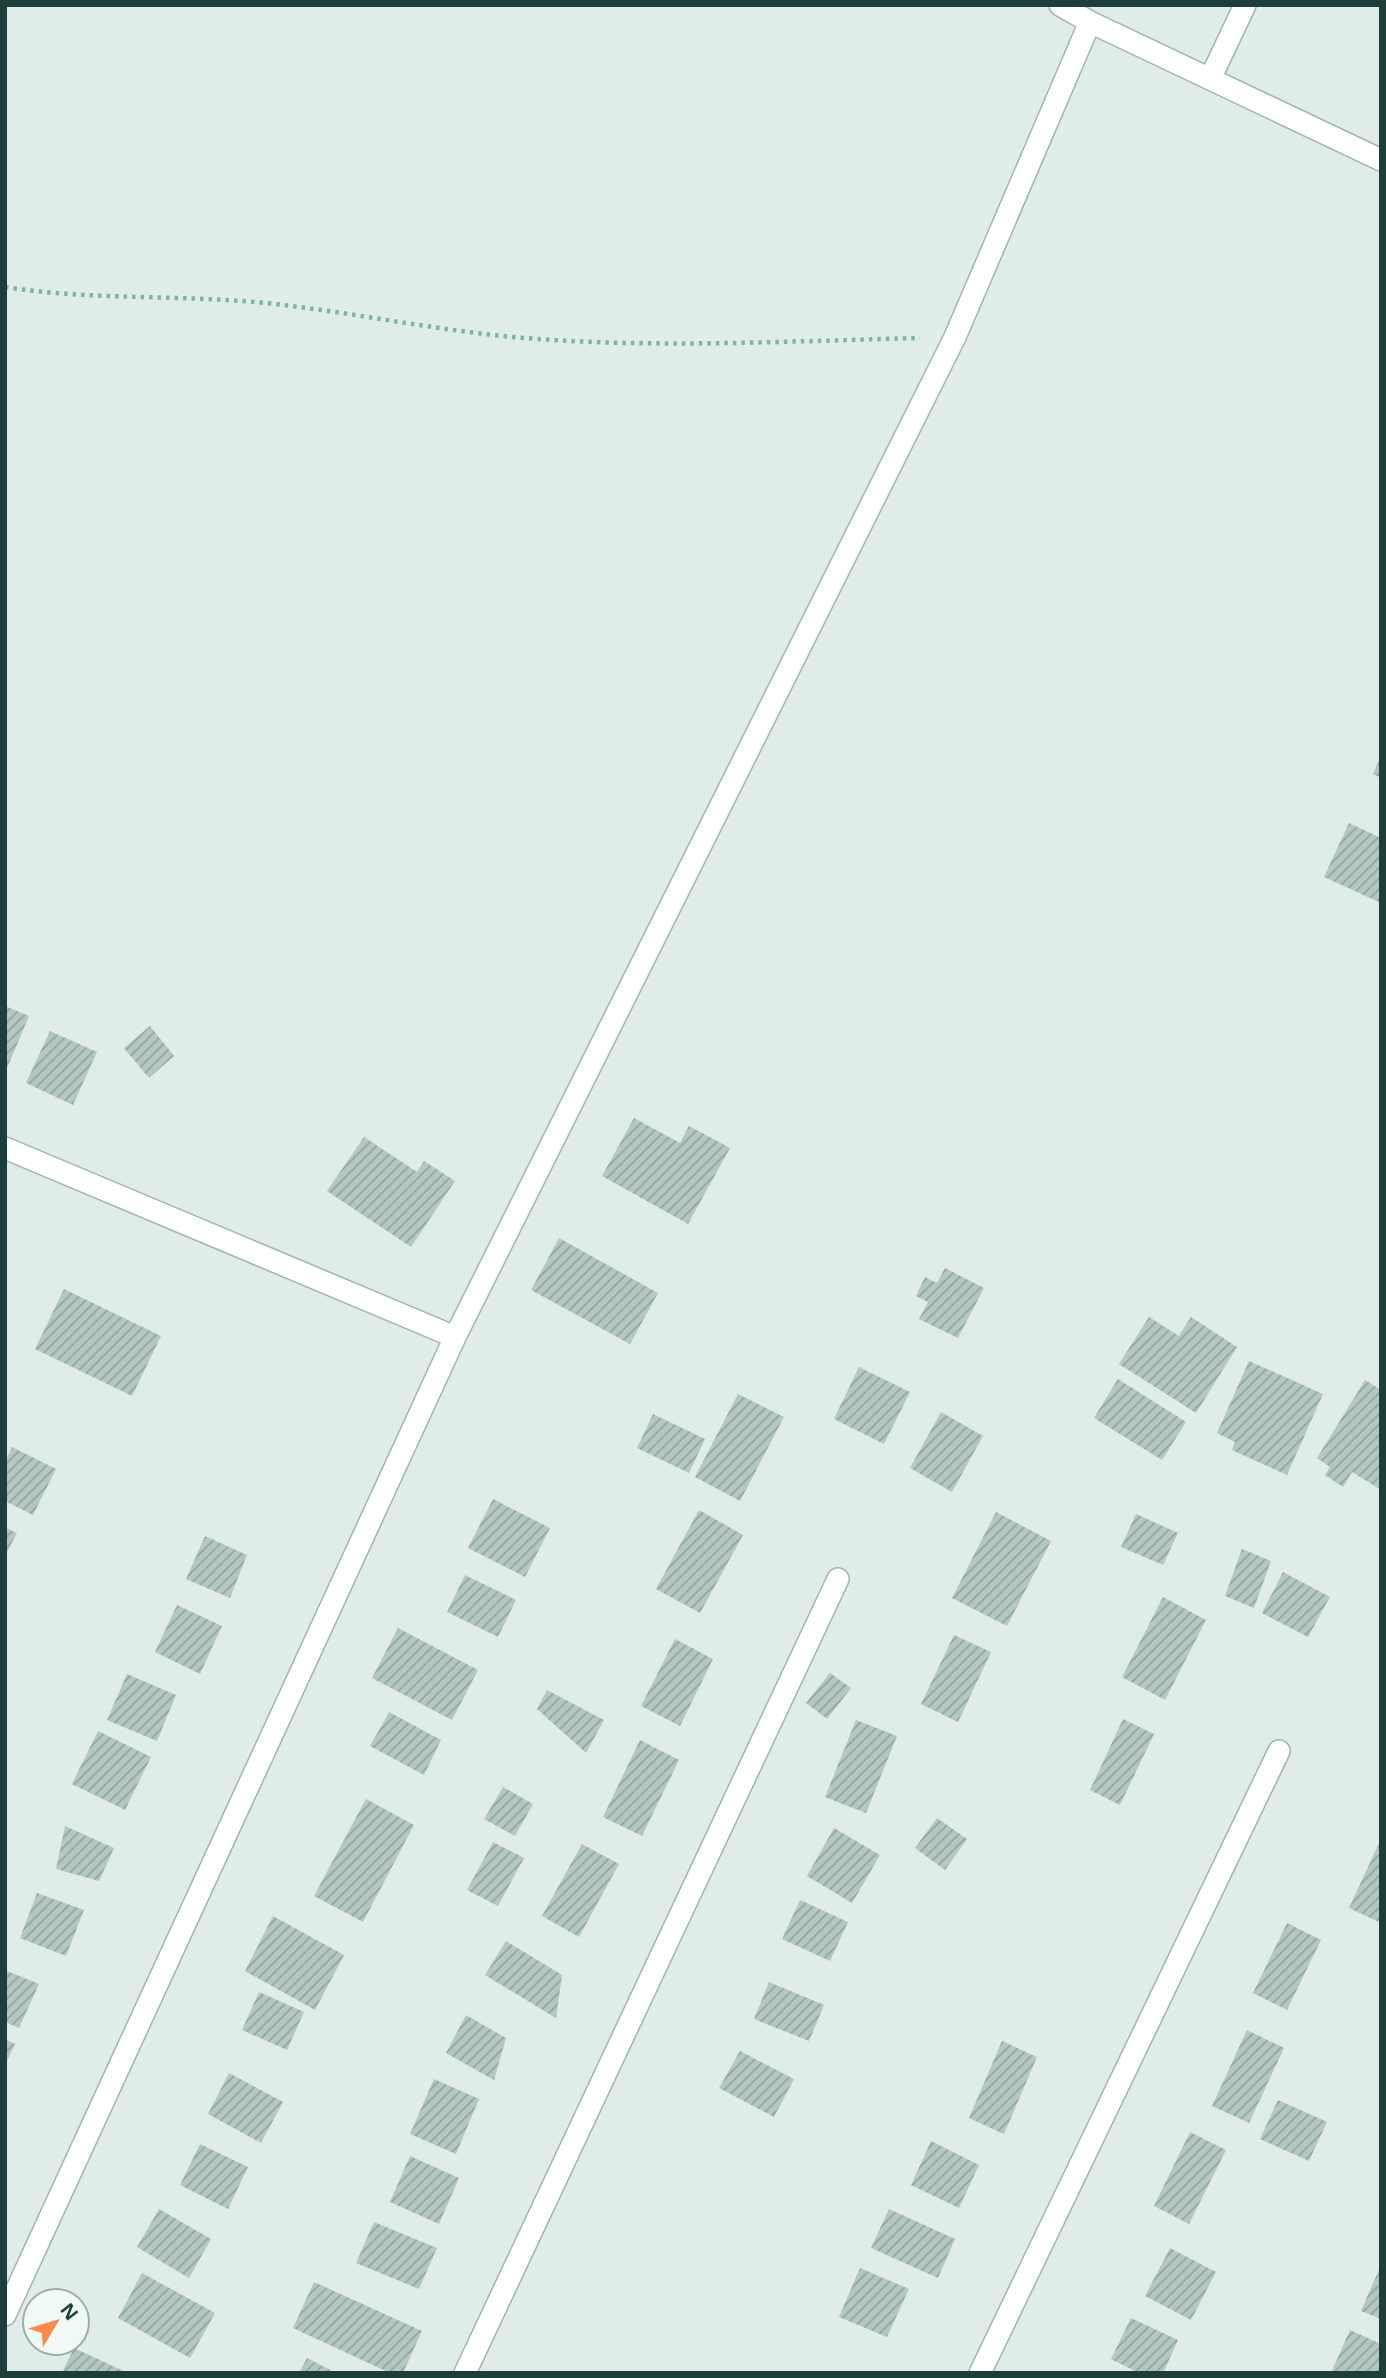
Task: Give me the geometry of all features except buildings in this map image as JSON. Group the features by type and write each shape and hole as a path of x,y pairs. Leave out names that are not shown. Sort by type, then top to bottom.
{"street":[{"path":"1060,5 1090,22 1381,160"},
{"path":"1210,79 1245,5"},
{"path":"5,2315 455,1337 956,337 1090,22"},
{"path":"7,1154 455,1337"},
{"path":"465,2373 838,1579"},
{"path":"980,2373 1279,1751"}],"path":[{"path":"5,287 161,299 276,304 434,329 538,339 710,343 956,337"}]}
